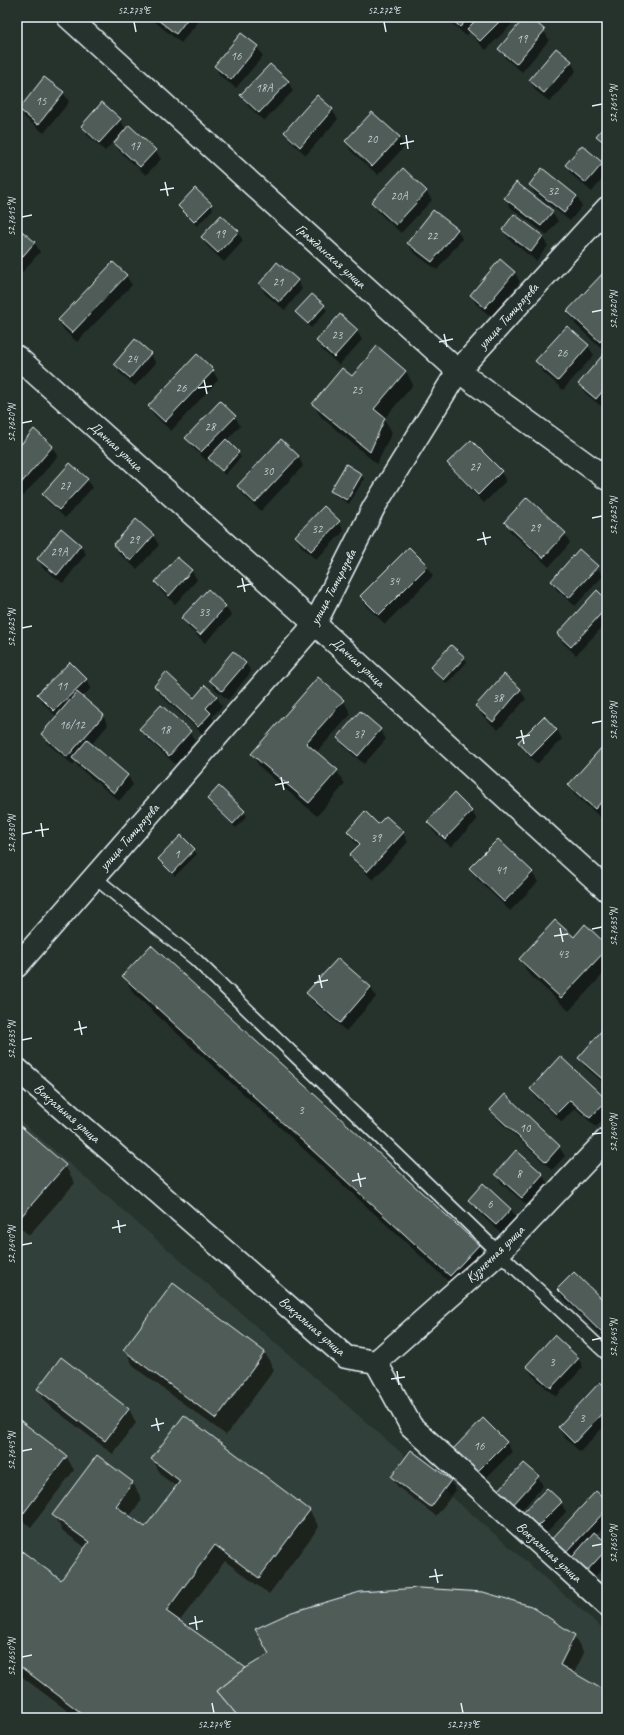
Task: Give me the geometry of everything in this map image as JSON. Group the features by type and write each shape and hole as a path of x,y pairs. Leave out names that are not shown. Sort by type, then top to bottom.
{"street":[{"name":"Гражданская улица","path":"68,17 458,371 607,479"},
{"name":"улица Тимирязева","path":"17,966 315,624 374,507 458,371 607,208"},
{"name":"Дачная улица","path":"17,357 315,624 607,890"},
{"name":"Вокзальная улица","path":"17,1069 346,1357 376,1362 411,1426 607,1605"},
{"name":"Кузнечная улица","path":"376,1362 499,1253 607,1139"}],"lane":[{"path":"94,877 195,959 499,1253 607,1354"}],"shaded area":[{"path":"17,1118 607,1632 607,1718 17,1718"}],"building":[{"path":"154,17 189,17 176,34"},
{"path":"449,17 470,17 460,27"},
{"path":"479,17 504,17 480,41 467,29"},
{"path":"525,17 530,17 545,30 516,64 498,49"},
{"path":"241,33 258,46 231,80 214,66"},
{"path":"556,48 572,61 544,93 529,80"},
{"path":"270,64 289,81 259,113 240,95"},
{"path":"44,77 64,92 38,125 19,109"},
{"path":"317,95 333,109 300,147 284,132"},
{"path":"102,102 121,119 99,143 81,126"},
{"path":"372,112 400,137 372,167 345,141"},
{"path":"607,123 607,145 596,136"},
{"path":"129,125 156,150 140,167 114,143"},
{"path":"582,145 603,163 586,183 565,165"},
{"path":"403,168 427,191 396,225 371,202"},
{"path":"542,168 577,196 564,213 529,185"},
{"path":"516,182 553,211 541,226 504,198"},
{"path":"195,188 212,204 194,222 178,206"},
{"path":"433,210 458,229 432,262 407,243"},
{"path":"514,214 543,236 531,252 502,230"},
{"path":"221,215 239,231 218,253 201,237"},
{"path":"17,227 35,242 17,263"},
{"path":"500,259 515,272 485,308 470,295"},
{"path":"113,262 127,275 72,333 58,320"},
{"path":"277,262 298,280 279,302 259,284"},
{"path":"607,269 607,334 600,342 567,311"},
{"path":"312,294 325,305 308,324 295,312"},
{"path":"340,314 358,330 334,357 316,341"},
{"path":"567,326 589,345 558,381 535,361"},
{"path":"135,339 151,353 130,378 114,364"},
{"path":"377,346 406,371 374,409 385,418 370,452 312,404 342,368 352,376"},
{"path":"607,350 607,386 596,399 578,384"},
{"path":"197,354 214,370 165,422 148,406"},
{"path":"220,401 236,416 201,452 185,438"},
{"path":"34,429 53,446 17,488 17,449"},
{"path":"226,439 239,452 222,471 208,458"},
{"path":"281,439 299,456 255,503 237,486"},
{"path":"471,440 502,471 478,495 447,463"},
{"path":"70,463 88,479 59,510 42,494"},
{"path":"346,464 362,474 347,500 330,491"},
{"path":"527,497 566,533 543,558 504,522"},
{"path":"324,506 340,521 311,551 295,536"},
{"path":"136,519 154,535 131,561 113,545"},
{"path":"61,528 81,545 57,575 37,559"},
{"path":"409,547 428,566 379,615 360,596"},
{"path":"579,549 598,566 569,598 551,581"},
{"path":"177,557 192,570 169,596 155,582"},
{"path":"208,589 226,606 200,635 181,618"},
{"path":"597,590 607,600 607,607 571,647 557,634"},
{"path":"451,645 465,657 444,680 430,667"},
{"path":"233,651 246,663 222,691 209,680"},
{"path":"70,662 87,679 54,711 37,694"},
{"path":"166,672 194,698 205,685 217,696 206,708 211,713 198,727 154,686"},
{"path":"504,674 521,689 493,722 475,706"},
{"path":"318,677 344,700 306,743 338,770 309,803 251,754"},
{"path":"77,692 104,715 67,757 41,734"},
{"path":"161,705 191,731 169,756 139,729"},
{"path":"360,711 381,729 358,756 337,738"},
{"path":"544,716 557,730 531,756 518,742"},
{"path":"87,740 128,775 114,793 72,758"},
{"path":"603,746 607,749 607,796 595,809 568,785"},
{"path":"219,786 245,811 233,824 207,799"},
{"path":"454,793 472,811 445,839 427,822"},
{"path":"365,811 378,824 386,816 404,832 367,872 349,855 360,844 347,831"},
{"path":"181,835 195,849 172,873 158,859"},
{"path":"498,839 533,872 504,902 469,868"},
{"path":"555,920 574,937 585,924 607,945 607,949 561,998 519,959"},
{"path":"151,945 479,1245 450,1276 122,976"},
{"path":"338,958 371,987 340,1023 306,993"},
{"path":"604,1028 607,1031 607,1083 578,1058"},
{"path":"560,1056 607,1100 590,1118 570,1100 556,1114 530,1089"},
{"path":"505,1094 560,1146 546,1162 490,1110"},
{"path":"17,1123 66,1165 19,1219 17,1217"},
{"path":"516,1150 543,1174 522,1198 495,1174"},
{"path":"483,1183 511,1209 496,1225 468,1200"},
{"path":"574,1272 607,1304 607,1338 557,1289"},
{"path":"173,1283 265,1352 216,1419 123,1350"},
{"path":"554,1335 579,1358 551,1388 526,1366"},
{"path":"61,1357 129,1409 105,1441 37,1389"},
{"path":"600,1382 607,1388 607,1408 574,1443 558,1427"},
{"path":"184,1415 310,1510 259,1578 215,1545 166,1611 246,1668 217,1691 237,1715 234,1718 88,1718 17,1664 17,1552 19,1549 61,1580 89,1542 52,1515 97,1455 133,1482 116,1506 145,1527 180,1481 151,1459"},
{"path":"17,1418 67,1456 23,1514 17,1510"},
{"path":"483,1418 507,1442 476,1473 452,1450"},
{"path":"411,1450 451,1480 431,1507 391,1477"},
{"path":"524,1463 539,1476 512,1506 497,1492"},
{"path":"547,1488 562,1502 534,1530 520,1516"},
{"path":"596,1491 607,1501 607,1509 563,1556 548,1543"},
{"path":"594,1532 607,1543 607,1549 583,1575 568,1562"},
{"path":"419,1588 483,1592 531,1606 575,1635 560,1665 607,1692 607,1718 234,1718 237,1715 217,1691 246,1668 269,1654 255,1629 292,1612 360,1592"}]}
